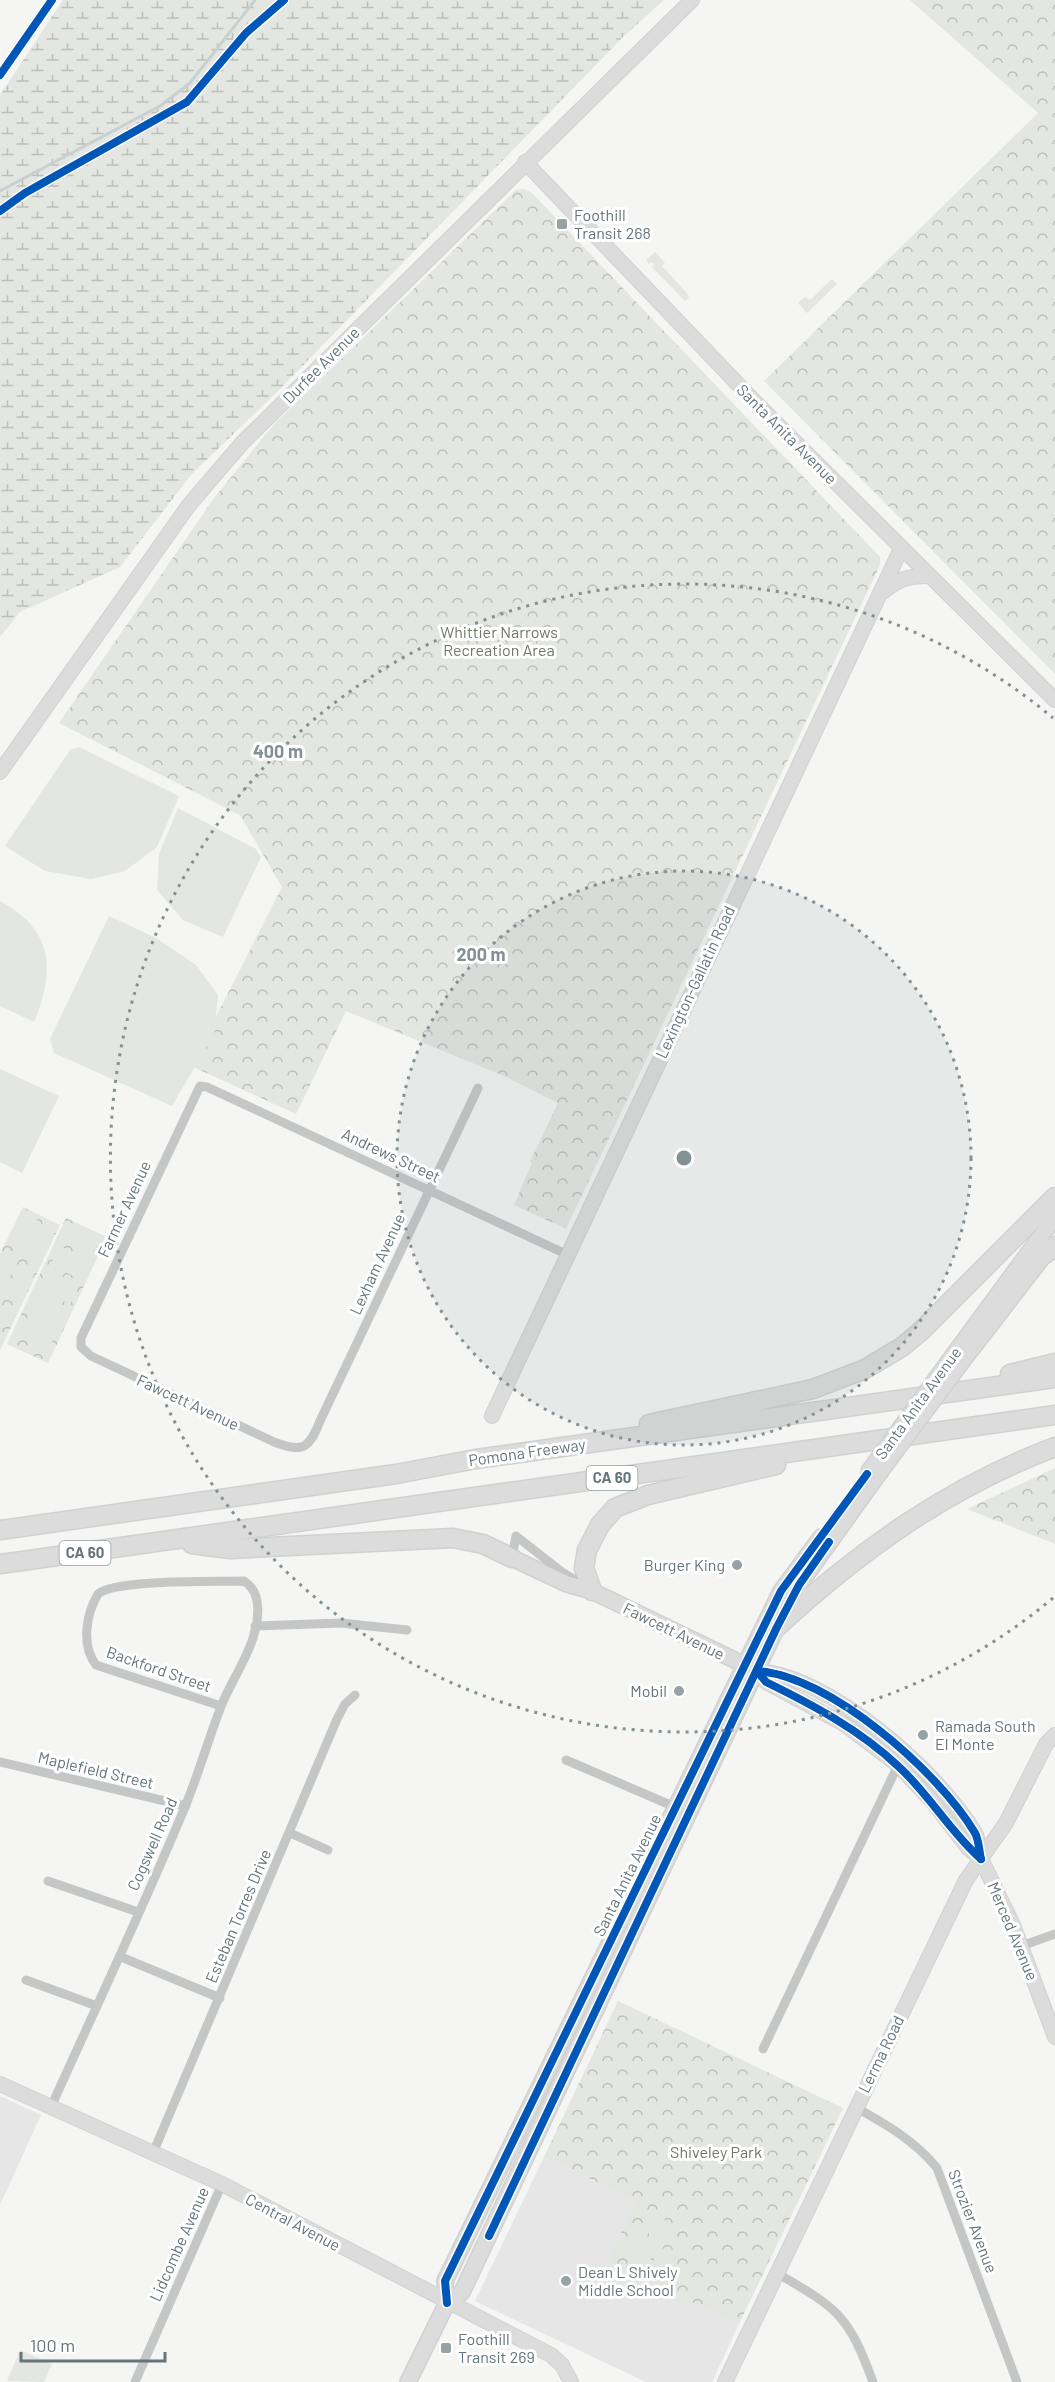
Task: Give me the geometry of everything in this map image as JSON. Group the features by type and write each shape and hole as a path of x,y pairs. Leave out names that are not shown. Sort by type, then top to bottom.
{"highway":[{"path":"476,1459 773,1398 839,1381 885,1359 921,1331 1055,1197"},
{"path":"906,1399 1055,1363"},
{"name":"Pomona Freeway","path":"0,1530 372,1477 476,1459 1055,1378"},
{"name":"CA 60","path":"0,1564 170,1542 1055,1415"},
{"path":"592,1591 584,1568 587,1550 600,1525 615,1508 648,1495 888,1438"},
{"path":"777,1627 813,1593 903,1523 952,1494 1055,1447"},
{"path":"170,1542 230,1549 453,1538 483,1544 512,1558"}],"main road":[{"name":"Santa Anita Avenue","path":"447,2303 445,2282 675,1808 751,1668 777,1627 799,1585 874,1473 1055,1217"},
{"name":"Santa Anita Avenue","path":"956,1360 1052,1246"},
{"name":"Santa Anita Avenue","path":"408,2382 447,2303 462,2292 625,1947 751,1668 780,1591 874,1473"},
{"name":"Fawcett Avenue","path":"512,1558 567,1584 592,1591 751,1668"},
{"path":"611,1940 625,1947"}],"street":[{"name":"Durfee Avenue","path":"0,772 157,549 243,442 692,0"},
{"name":"Santa Anita Avenue","path":"525,162 757,404 900,549 1055,700"},
{"name":"Lexington-Gallatin Road","path":"492,1416 900,549"},
{"path":"877,598 897,580 909,576 928,576"},
{"name":"Andrews Street","path":"200,1086 207,1087 568,1255"},
{"name":"Farmer Avenue","path":"81,1347 81,1338 200,1086"},
{"name":"Lexham Avenue","path":"299,1448 310,1442 478,1088"},
{"name":"Fawcett Avenue","path":"81,1347 91,1356 265,1438 290,1448 299,1448"},
{"name":"Fawcett Avenue","path":"512,1558 516,1536 562,1572 592,1591"},
{"name":"Cogswell Road","path":"51,2107 121,1957 138,1912 186,1806 221,1706 253,1639 255,1626 257,1599 253,1587 244,1581 135,1585 103,1590"},
{"name":"Backford Street","path":"103,1590 94,1600 86,1635 86,1648 96,1665 221,1706"},
{"path":"255,1626 341,1623 407,1630"},
{"name":"Merced Avenue","path":"751,1668 776,1672 898,1765 932,1801 968,1848 981,1859"},
{"name":"Merced Avenue","path":"795,1688 824,1694 874,1726 917,1763 977,1834 981,1859 1021,1946 1055,2037"},
{"name":"Esteban Torres Drive","path":"153,2153 337,1719 345,1704 355,1695"},
{"name":"Lerma Road","path":"725,2382 855,2107 966,1880 1006,1823 1046,1744 1055,1735"},
{"path":"566,1760 675,1808"},
{"name":"Maplefield Street","path":"0,1762 186,1806"},
{"path":"763,2049 898,1765"},
{"path":"290,1833 328,1850"},
{"path":"48,1881 138,1912"},
{"path":"1021,1946 1055,1934"},
{"path":"121,1957 220,1998"},
{"path":"26,1980 97,2006"},
{"name":"Central Avenue","path":"0,2084 222,2184 447,2303 551,2355 567,2371 571,2382"},
{"name":"Strozier Avenue","path":"855,2107 903,2134 920,2147 937,2168 1017,2382"},
{"name":"Lidcombe Avenue","path":"135,2382 222,2184"},
{"path":"777,2273 828,2303 839,2313 861,2347 873,2382"}],"shaded area":[{"path":"0,2096 41,2115 0,2205"},
{"name":"Dean L Shively Middle School","path":"544,2157 636,2201 607,2262 739,2324 712,2382 646,2382 475,2301"}],"green space":[{"path":"63,0 664,0 623,37 279,390 191,475 120,567 20,612 0,637 0,95"},
{"path":"910,0 1055,0 1055,674 764,381 1038,113"},
{"name":"Whittier Narrows Recreation Area","path":"524,189 531,192 880,557 880,565 566,1229 514,1205 532,1163 530,1162 558,1103 504,1076 346,1011 296,1114 191,1066 282,887 240,815 59,723 214,498 275,423 516,190"},
{"path":"655,252 665,263 662,266 687,293 689,298 685,301 652,267 654,265 652,262 649,264 646,260"},
{"path":"832,279 837,284 807,313 798,303 805,297 810,300"},
{"path":"79,747 179,796 157,847 125,871 91,879 45,871 5,846 70,750"},
{"path":"178,808 256,849 261,857 223,937 183,920 157,890 159,854"},
{"path":"0,901 18,912 31,925 45,953 47,969 45,986 34,1022 0,1006"},
{"path":"109,916 156,938 196,965 218,995 214,1034 172,1106 54,1053 50,1039"},
{"path":"0,1069 59,1096 22,1173 0,1162"},
{"path":"23,1207 60,1225 0,1350 0,1254"},
{"path":"24,1212 38,1218 23,1249 9,1242"},
{"path":"66,1218 107,1237 48,1363 7,1344"},
{"path":"43,1221 57,1227 42,1258 29,1251"},
{"path":"69,1222 101,1237 92,1256 60,1241"},
{"path":"59,1246 91,1260 82,1280 50,1265"},
{"path":"1,1259 15,1266 1,1296 0,1261"},
{"path":"21,1268 34,1275 20,1305 6,1299"},
{"path":"47,1270 79,1284 70,1304 38,1289"},
{"path":"36,1293 68,1308 59,1327 27,1312"},
{"path":"25,1317 57,1331 48,1351 16,1336"},
{"path":"1055,1468 1055,1544 967,1509"},
{"name":"Shiveley Park","path":"618,2001 843,2108 739,2324 607,2262 636,2201 544,2157"},
{"path":"663,2212 670,2244 652,2248 645,2216"},
{"path":"645,2234 652,2265 634,2269 627,2237"},
{"path":"671,2247 678,2279 660,2283 652,2251"},
{"path":"20,2350 52,2364 44,2382 7,2381"}],"waterway":[{"path":"0,191 160,106 190,83 255,0"}],"cycle path":[{"path":"0,75 52,0"},
{"path":"0,211 25,193 187,102 246,33 284,0"},
{"path":"447,2303 445,2281 781,1591 867,1474"},
{"path":"489,2236 777,1627 799,1585 829,1542"},
{"path":"757,1671 786,1677 816,1689 848,1708 909,1756 936,1783 975,1833 981,1859"},
{"path":"757,1671 766,1682 835,1719 883,1753 909,1777 959,1837 981,1859"}],"place":[{"name":"Foothill Transit 268","path":"562,224"},
{"name":"Burger King","path":"737,1565"},
{"name":"Mobil","path":"679,1691"},
{"name":"Ramada South El Monte","path":"923,1735"},
{"name":"Dean L Shively Middle School","path":"566,2281"},
{"name":"Foothill Transit 269","path":"446,2348"}]}
